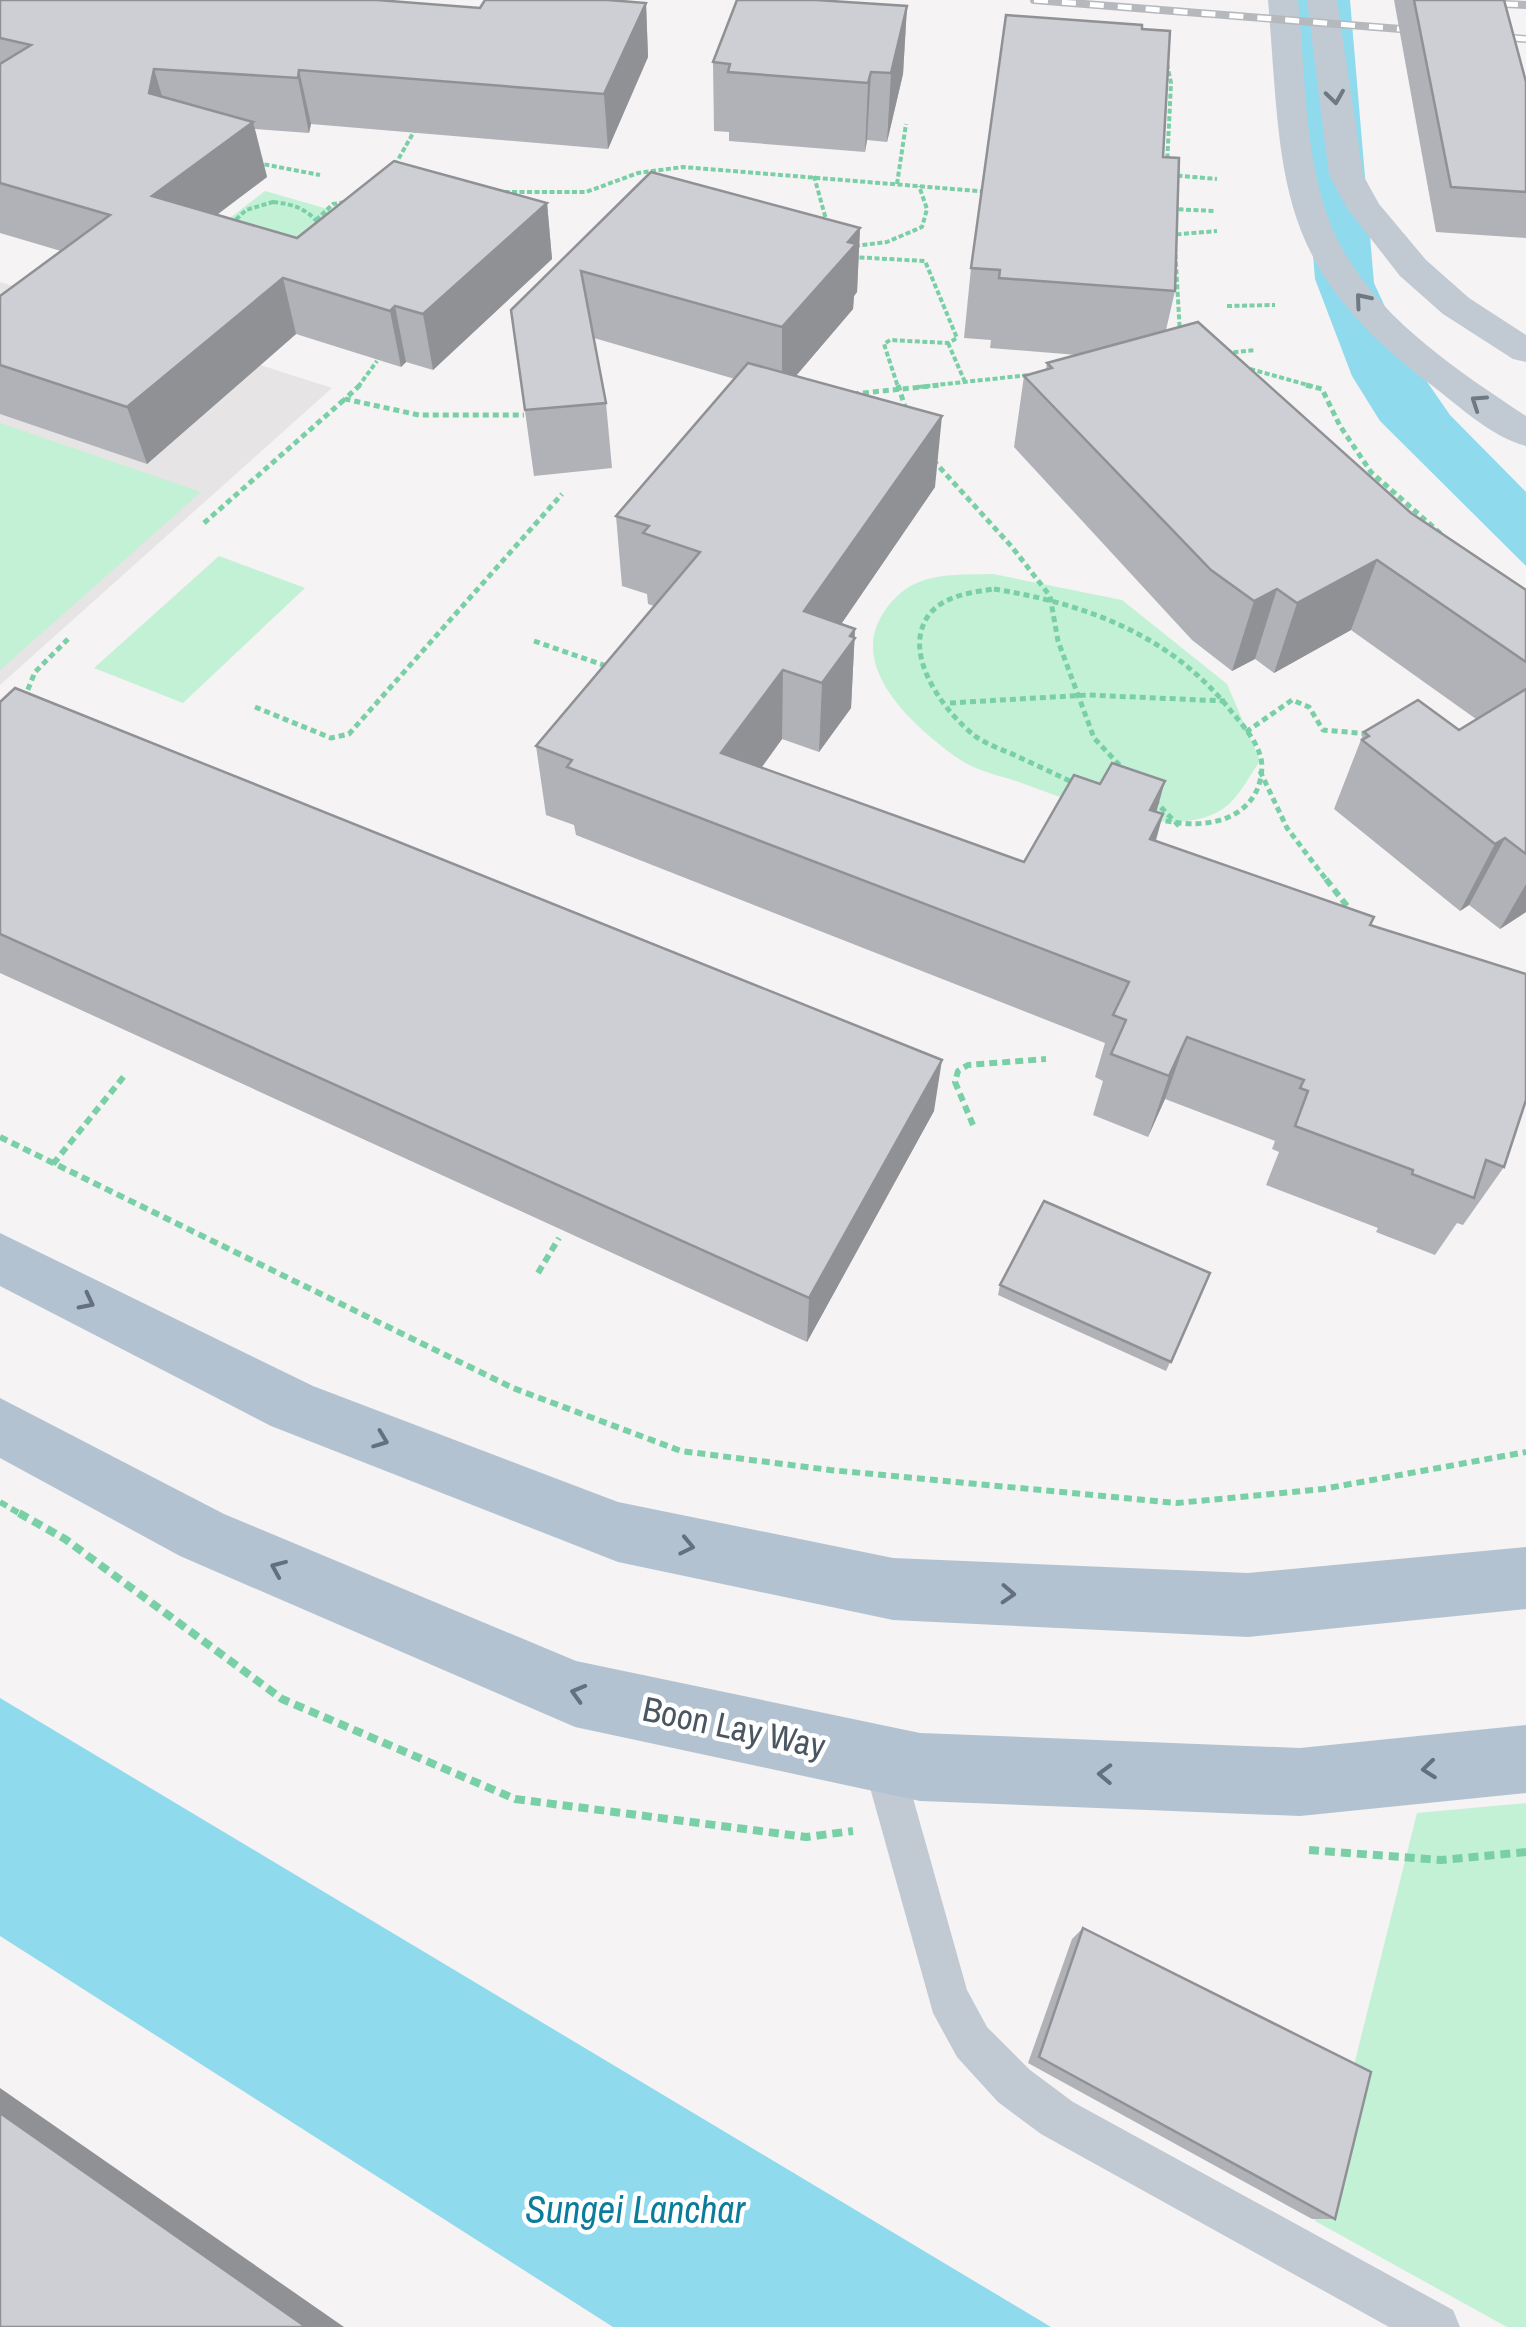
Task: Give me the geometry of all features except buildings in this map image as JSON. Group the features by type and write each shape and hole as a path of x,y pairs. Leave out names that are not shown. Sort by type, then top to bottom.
{"main road":[{"path":"0,1258 292,1406 618,1532 912,1590 1248,1605 1526,1578"},
{"name":"Boon Lay Way","path":"0,1426 202,1535 574,1694 920,1767 1300,1782 1526,1758"}],"street":[{"path":"1283,0 1296,131 1309,212 1318,236 1360,299 1430,369 1526,434"},
{"path":"1322,0 1346,175 1364,208 1414,268 1456,306 1526,350"}],"lane":[{"path":"882,1759 948,1998 972,2042 1014,2086 1056,2118 1436,2327"}],"path":[{"path":"1166,64 1171,84 1167,175 1217,179"},
{"path":"386,180 423,116"},
{"path":"897,184 906,124"},
{"path":"254,162 320,175"},
{"path":"485,192 586,192 638,172 684,167 996,193"},
{"path":"814,176 825,220 834,234"},
{"path":"909,425 884,344 890,340 948,343 956,338 929,264 919,260 862,260 845,251 887,242 922,226 926,210 919,186"},
{"path":"1169,192 1180,337"},
{"path":"316,220 294,204 273,202 244,210 224,230 228,240 239,246 260,252 274,250 311,240 316,233 316,220 333,204 358,201"},
{"path":"1170,209 1215,212"},
{"path":"1172,235 1217,231"},
{"path":"1227,306 1275,305"},
{"path":"948,343 965,382"},
{"path":"1210,355 1256,350"},
{"path":"204,523 345,400 377,362"},
{"path":"1239,365 1322,388 1340,426 1371,472 1445,538"},
{"path":"846,394 1030,375"},
{"path":"345,400 419,415 524,415"},
{"path":"928,453 1050,596 1058,641 1094,738 1131,776"},
{"path":"255,707 332,738 349,734 562,494"},
{"path":"994,589 1050,596 1142,634 1185,661 1225,701 1262,762 1252,798 1234,816 1180,827 1148,818 974,735 926,675 919,656 921,632 929,614 942,600 960,593 994,589"},
{"path":"22,710 28,682 41,663 68,638"},
{"path":"534,641 614,668"},
{"path":"949,704 1077,692 1148,692 1225,701"},
{"path":"1246,732 1292,700 1309,707 1324,730 1372,734"},
{"path":"1260,770 1288,828 1363,926"},
{"path":"1143,789 1180,827"},
{"path":"973,1125 954,1082 958,1071 968,1065 1046,1059"},
{"path":"54,1164 125,1075"},
{"path":"0,1136 513,1388 682,1450 830,1470 1178,1503 1323,1489 1526,1452"},
{"path":"538,1273 559,1238"},
{"path":"0,1502 65,1540 282,1699 515,1799 806,1837 900,1824"}],"shaded area":[{"path":"0,282 332,388 0,685"}],"green space":[{"path":"265,191 377,223 316,274 201,240"},
{"path":"0,423 201,492 0,670"},
{"path":"219,556 305,588 183,703 94,668"},
{"path":"993,574 1122,600 1227,684 1260,761 1233,800 1208,816 1183,821 1125,816 975,768 927,734 881,679 874,659 874,638 881,617 903,591 916,583 944,576"},
{"path":"1526,1803 1526,2327 1507,2327 1315,2221 1417,1813"}],"water":[{"path":"1270,0 1350,0 1374,283 1405,350 1450,415 1526,492 1526,566 1380,421 1352,376 1315,279 1309,205"},
{"name":"Sungei Lanchar","path":"0,1698 1051,2327 613,2327 0,1936"}],"railway":[{"path":"1034,0 1426,31"},
{"path":"1420,0 1526,5"},
{"path":"1486,36 1526,39"}]}
